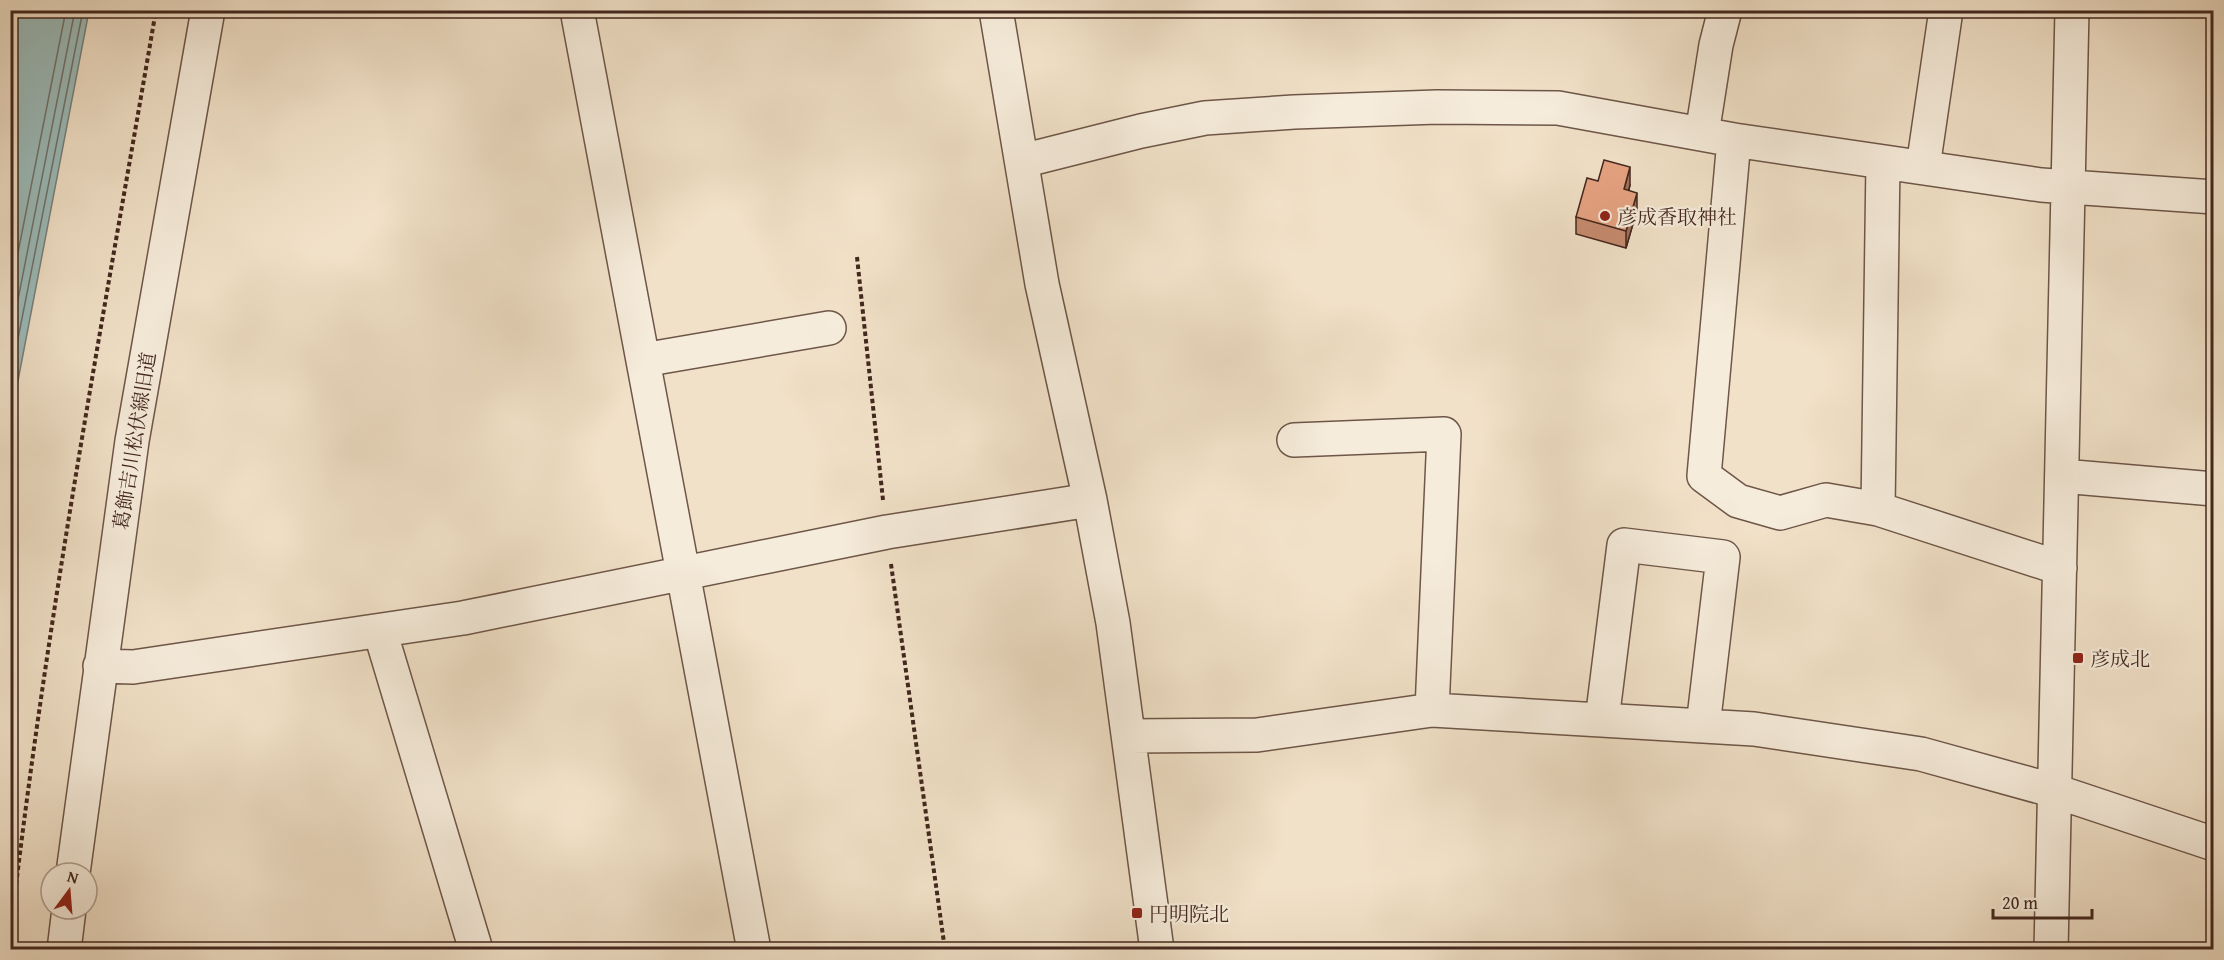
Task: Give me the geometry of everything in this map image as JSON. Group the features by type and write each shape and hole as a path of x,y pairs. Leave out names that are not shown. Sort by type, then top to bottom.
{"street":[{"name":"葛飾吉川松伏線旧道","path":"75,861 132,441 208,10"},
{"path":"577,10 754,950"},
{"path":"996,10 1042,284 1090,500 1113,624 1157,950"},
{"path":"1701,134 1716,45 1725,10"},
{"path":"1923,167 1946,10"},
{"path":"2051,950 2072,10"},
{"path":"1022,161 1141,130 1205,118 1437,107 1558,108 1734,140 2041,185 2068,185 2214,197"},
{"path":"1734,140 1704,476 1738,501 1780,513 1826,500 1878,509 2060,568"},
{"path":"1878,509 1883,162"},
{"path":"644,360 829,328"},
{"path":"1294,440 1444,434 1432,710"},
{"path":"2062,476 2214,489"},
{"path":"100,666 133,667 463,618 887,532 1090,500"},
{"path":"1602,720 1624,545 1723,557 1703,726"},
{"path":"380,631 476,950"},
{"path":"1129,736 1257,735 1432,710 1754,729 1921,754 2055,791 2214,844"},
{"path":"64,950 68,921"}],"path":[{"path":"10,937 23,828 65,534 156,10"},
{"path":"857,257 887,532 945,950"}],"water":[{"path":"10,11 89,11 11,417"}],"building":[{"path":"1604,160 1630,167 1624,189 1637,193 1626,231 1576,217 1587,178 1598,181"}],"place":[{"name":"彦成香取神社","path":"1605,216"},
{"name":"彦成北","path":"2078,658"},
{"name":"円明院北","path":"1137,913"}]}
